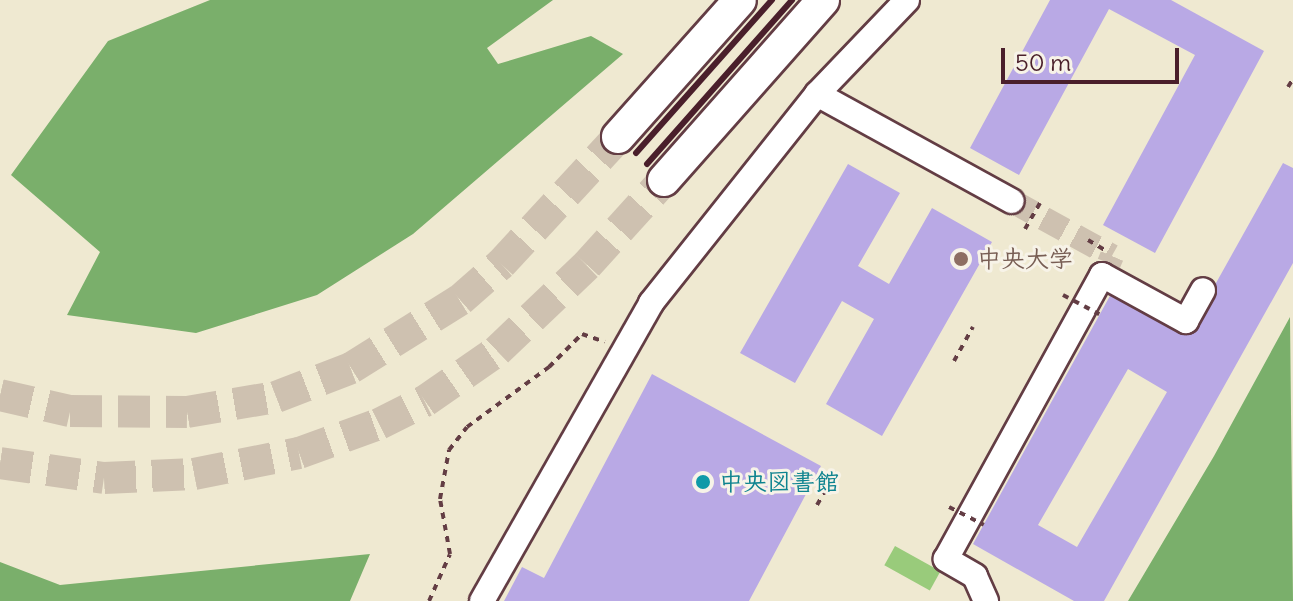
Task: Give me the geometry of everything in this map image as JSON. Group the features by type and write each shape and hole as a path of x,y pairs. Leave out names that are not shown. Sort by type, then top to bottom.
{"main road":[{"path":"618,137 740,0"},
{"path":"664,180 823,0"}],"lane":[{"path":"482,601 622,348 651,303 817,94 907,0"},
{"path":"817,94 1012,201"},
{"path":"986,601 975,576 946,559 1105,269 1186,321 1203,290"}],"path":[{"path":"1288,87 1293,79"},
{"path":"1063,295 1099,314"},
{"path":"954,361 973,327"},
{"path":"429,601 450,554 440,499 449,450 467,427 549,367 582,334 622,348"},
{"path":"817,505 836,472"},
{"path":"949,507 984,525"}],"green space":[{"path":"210,0 553,0 487,48 498,64 591,36 623,54 413,234 317,295 196,333 67,315 100,252 11,175 108,41"},
{"path":"1290,317 1293,601 1128,601 1214,456"},
{"path":"895,546 940,571 930,590 884,565"},
{"path":"370,554 350,601 0,601 0,562 60,585"}],"building":[{"path":"1050,0 1171,0 1264,51 1155,253 1103,225 1195,55 1109,9 1019,175 970,148"},
{"path":"1283,163 1293,168 1293,263 1104,601 1074,601 973,544 1111,294 1187,335","holes":["1128,369 1167,392 1077,547 1038,525"]},
{"path":"848,164 900,193 858,266 889,284 932,208 992,242 882,436 826,404 874,319 842,301 795,383 740,353"},
{"name":"中央図書館","path":"652,374 821,466 749,601 504,601 522,567 544,578"}],"tunnel":[{"path":"0,395 70,411 187,412 276,397 351,368 460,300 501,264 618,137"},
{"path":"0,463 104,478 194,474 299,453 379,424 425,401 497,351 587,265 664,180"},
{"path":"1012,201 1112,256 1109,263"}],"railway":[{"path":"636,153 772,0"},
{"path":"647,164 792,0"}],"place":[{"name":"中央大学","path":"961,259"},
{"name":"中央図書館","path":"703,482"}]}
